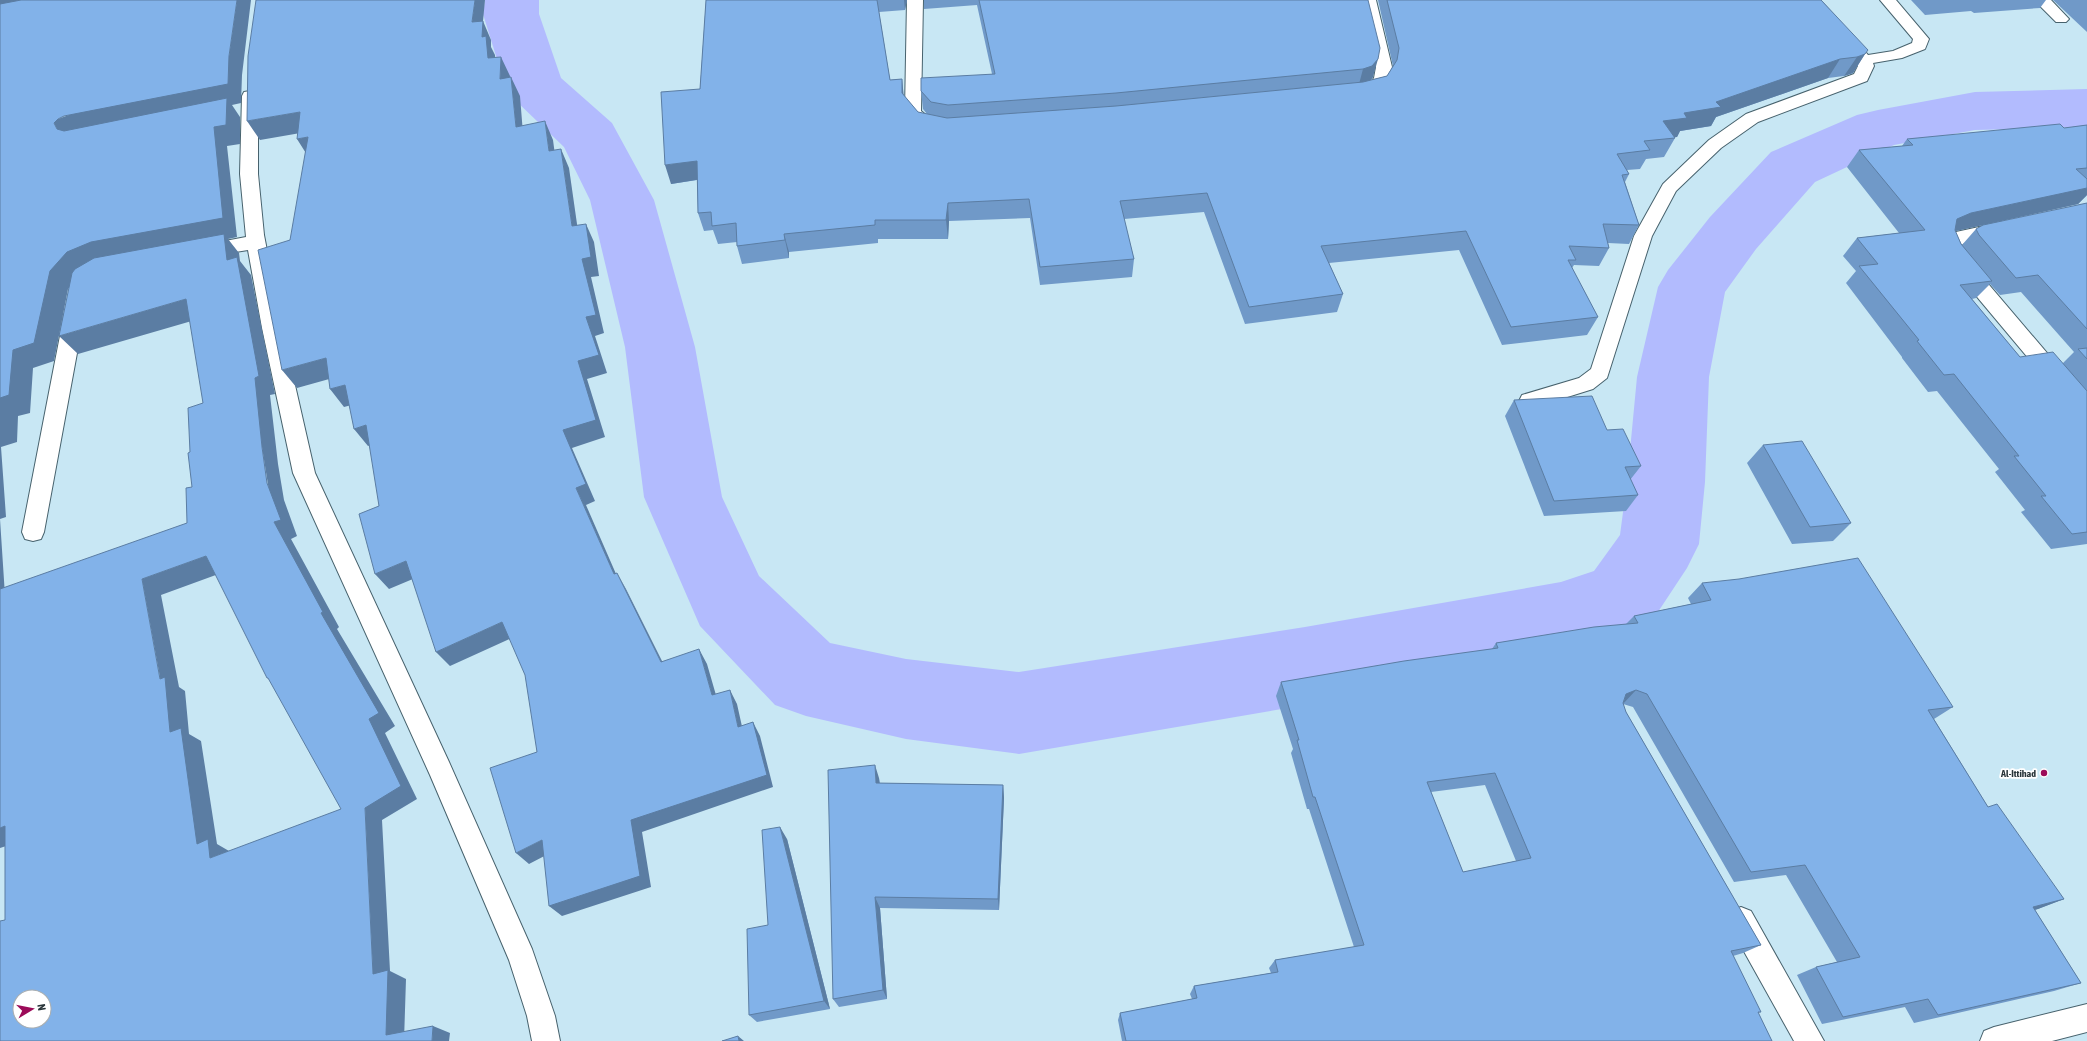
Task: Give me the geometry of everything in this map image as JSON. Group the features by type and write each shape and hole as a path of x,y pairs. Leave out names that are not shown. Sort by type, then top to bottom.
{"street":[{"path":"915,0 913,111 927,126 949,130"},
{"path":"1342,96 1374,90 1382,78 1384,67 1368,0"},
{"path":"1529,401 1586,384 1600,373 1643,236 1669,188 1714,144 1752,118 1862,77 1866,66 1864,60 1812,0"},
{"path":"1864,60 1896,55 1919,46 1921,39 1888,0"},
{"path":"2042,0 2061,19"},
{"path":"251,75 242,110 256,242 304,473 440,770 522,959 541,1016 546,1041"},
{"path":"2017,224 1962,236 1950,243 1950,247 1954,256 2087,414"},
{"path":"188,254 256,242"},
{"path":"33,532 78,298"},
{"path":"1731,903 1810,1041"},
{"path":"1994,1041 2087,1018"}],"building":[{"path":"21,0 237,0 229,56 228,84 64,116 54,123 57,129 64,131 227,98 226,125 214,127 223,218 91,242 67,252 50,271 34,343 13,350 9,395 0,398 0,4"},
{"path":"256,0 475,0 472,22 483,21 482,37 486,36 488,58 501,57 500,79 511,77 516,127 545,121 549,151 561,149 572,226 586,224 591,257 582,259 596,315 586,317 599,355 578,361 596,420 563,430 586,484 576,488 614,574 617,573 661,662 699,649 712,695 730,690 738,727 753,722 767,775 631,820 640,876 549,906 542,840 516,853 490,768 537,752 525,675 502,622 436,652 406,561 375,574 359,514 379,506 366,425 354,429 345,385 330,389 326,358 282,370 258,250 290,240 308,137 297,139 300,112 247,121 248,56"},
{"path":"706,0 877,0 890,80 902,79 902,93 918,112 947,118 1116,106 1363,82 1387,76 1397,60 1399,48 1387,0 1821,0 1868,50 1865,54 1857,57 1840,59 1716,102 1721,107 1684,113 1687,118 1663,121 1675,138 1644,141 1650,150 1617,154 1629,174 1622,175 1639,225 1603,224 1609,248 1569,246 1576,260 1568,260 1598,317 1511,327 1466,231 1321,246 1343,294 1249,307 1207,193 1120,201 1134,259 1040,267 1029,199 948,203 946,220 875,220 875,225 784,234 785,240 737,246 736,223 712,226 711,212 698,213 697,161 665,165 661,92 700,89"},
{"path":"979,0 1368,0 1380,48 1378,59 1372,66 1363,69 1116,93 948,105 931,102 921,91 921,78 995,74"},
{"path":"2060,124 2064,128 2087,125 2087,168 2076,169 2087,179 2087,188 1971,213 1957,219 1955,230 1961,244 1992,281 1960,285 2020,357 2053,352 2087,391 2087,532 2072,534 2041,496 2046,496 2014,456 2019,456 1954,374 1944,375 1917,341 1919,340 1859,266 1878,264 1857,238 1925,230 1859,150 1913,145 1907,139"},
{"path":"2087,203 2087,329 2038,275 2016,278 1979,235 1976,229 1983,225"},
{"path":"224,234 227,260 237,257 259,376 255,378 267,483 281,520 274,522 323,612 321,613 379,713 369,719 401,786 365,808 373,974 388,970 386,1035 433,1026 432,1041 0,1041 0,921 5,920 5,826 0,828 0,589 187,523 186,488 192,487 188,453 190,452 188,408 203,403 186,299 59,336 72,273 75,269 94,258","holes":["206,556 267,678 341,809 210,858 208,839 197,844 181,728 170,732 165,677 160,679 142,579"]},
{"path":"2087,348 2087,359 2078,349"},
{"path":"1592,396 1607,430 1623,429 1641,466 1625,467 1638,495 1554,501 1514,400"},
{"path":"1802,441 1851,523 1810,527 1763,445"},
{"path":"1858,558 1953,707 1928,710 1988,807 1997,804 2064,899 2033,907 2081,983 1938,1015 1928,999 1843,1017 1816,967 1860,957 1805,865 1751,872 1647,694 1636,690 1626,694 1623,703 1626,712 1761,945 1731,951 1761,1012 1758,1012 1772,1041 1126,1041 1120,1013 1197,998 1194,986 1278,972 1275,960 1364,945 1315,797 1313,797 1297,740 1299,740 1281,682 1404,661 1498,648 1496,643 1594,627 1638,623 1634,616 1711,600 1702,583 1739,579","holes":["1495,773 1531,858 1463,872 1427,782"]},
{"path":"875,765 876,783 1003,785 998,899 875,897 883,990 833,999 828,770"},
{"path":"780,827 824,1001 749,1015 747,929 768,925 762,830"},
{"path":"738,1036 739,1041 722,1041"}],"waterway":[{"path":"512,0 511,14 534,85 590,137 622,200 660,347 683,497 729,601 806,677 906,699 1019,713 1305,666 1561,619 1623,596 1659,544 1666,482 1673,377 1692,287 1733,233 1793,167 1878,129 1975,111 2087,108"}],"place":[{"name":"Al-Ittihad","path":"2044,773"}]}
